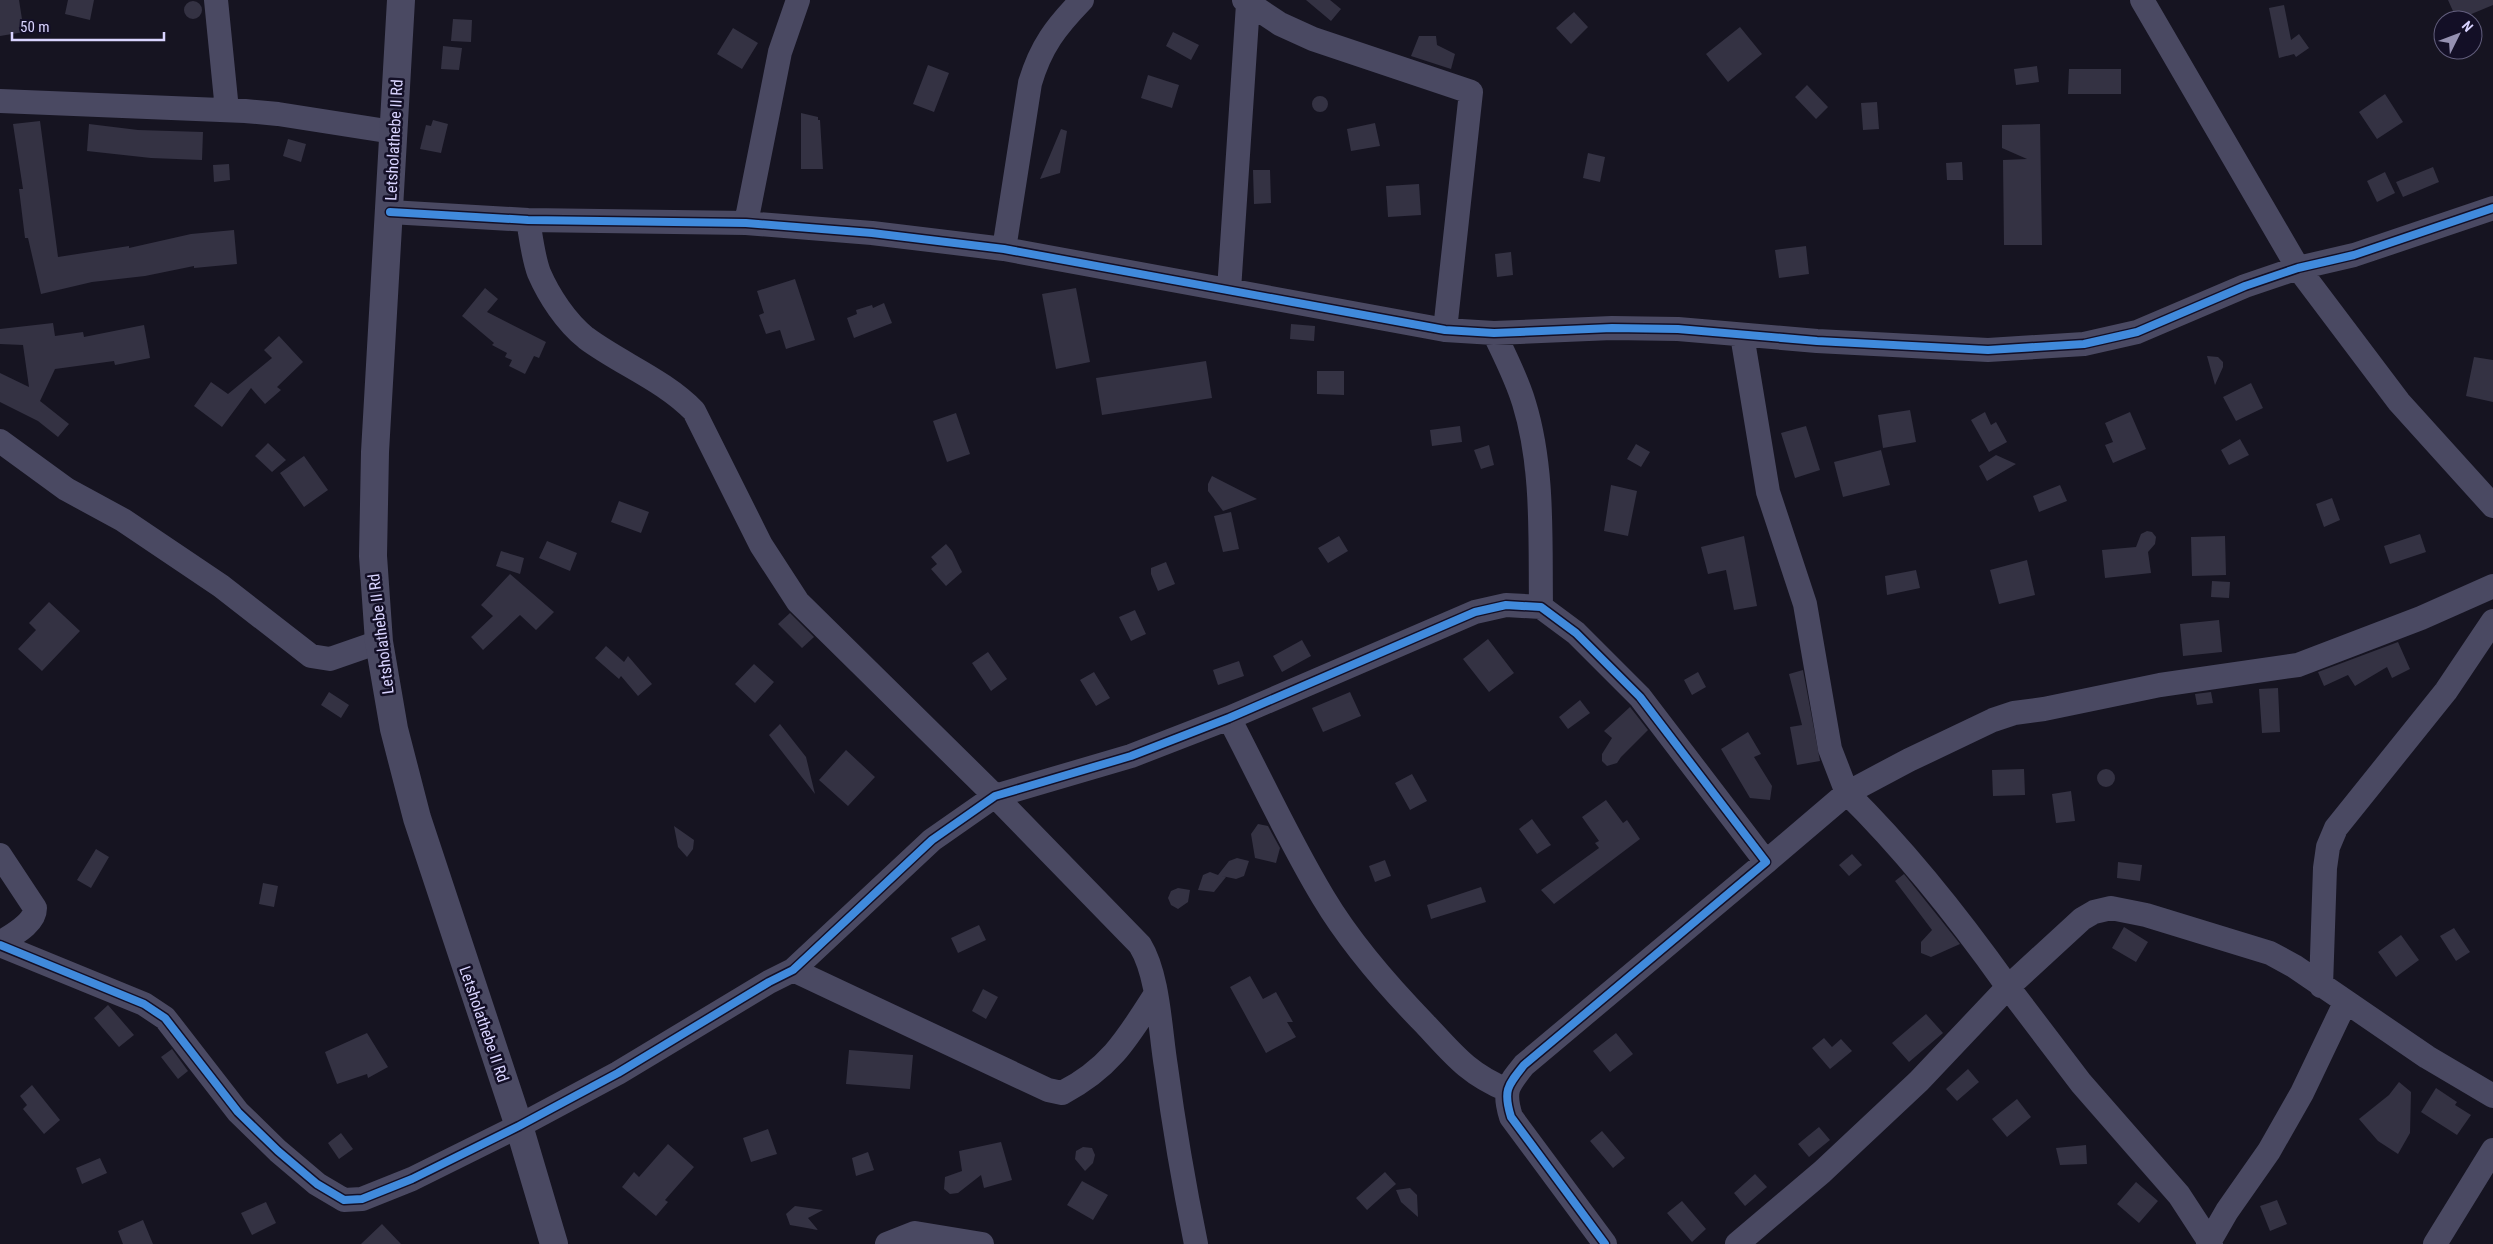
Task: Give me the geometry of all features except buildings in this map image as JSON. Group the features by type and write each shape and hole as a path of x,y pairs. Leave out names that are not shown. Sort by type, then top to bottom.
{"street":[{"path":"216,0 227,110"},
{"name":"Letsholathebe II Rd","path":"401,0 375,452 373,556 379,642 394,729 417,818 519,1126 554,1244"},
{"path":"746,223 780,52 798,0"},
{"path":"1004,249 1030,83 1036,64 1053,32 1082,0"},
{"path":"2142,0 2298,268 2399,402 2493,506"},
{"path":"1229,290 1246,2 1280,24 1314,39 1471,92 1446,330"},
{"path":"0,101 227,110 278,114 393,132"},
{"path":"390,212 528,220 746,223 872,233 1004,249 1446,330 1494,333 1621,328 1678,329 1817,341 1988,350 2084,344 2137,332 2245,286 2298,268 2354,255 2493,208"},
{"path":"528,220 538,271 556,305 585,337 675,394 694,411 761,545 798,602 995,796 1140,945 1147,962 1155,995 1179,1157 1196,1244"},
{"path":"1494,333 1510,365 1524,404 1533,445 1538,478 1541,607"},
{"path":"1742,334 1768,492 1805,604 1830,749 1847,793 1888,833 1921,872 2082,1083 2179,1195 2209,1243 2227,1210 2269,1151 2302,1093 2346,1004"},
{"path":"0,441 66,490 122,520 220,586 311,656 330,660 379,642"},
{"path":"1605,1244 1511,1117 1506,1098 1507,1090 1524,1065 1847,793 1924,753 1993,720 2014,713 2044,709 2160,685 2298,665 2421,618 2493,586"},
{"path":"0,855 35,908 35,912 30,921 0,944 144,1004 166,1018 238,1112 317,1184 344,1200 362,1199 412,1179 519,1126 618,1073 736,1001 793,970 932,840 995,796 1131,756 1229,718 1475,612 1506,605 1541,607 1576,633 1640,697 1766,862"},
{"path":"2321,986 2325,868 2328,847 2336,828 2446,691 2493,621"},
{"path":"1229,718 1323,896 1355,945 1395,993 1466,1067 1483,1080 1507,1090"},
{"path":"1737,1244 1814,1179 1919,1081 2008,987 2082,919 2094,912 2111,908 2146,915 2270,953 2427,1057 2493,1096"},
{"path":"793,970 1048,1090 1062,1092 1080,1083 1102,1068 1128,1039 1155,995"},
{"path":"2436,1244 2493,1150"},
{"path":"887,1244 915,1233 982,1244"}],"cycle path":[{"path":"390,212 528,220 746,223 872,233 1004,249 1445,330 1494,333 1612,328 1678,329 1817,341 1988,350 2084,344 2137,332 2245,286 2298,268 2354,255 2493,208"},
{"path":"0,945 144,1004 165,1018 238,1112 278,1151 317,1184 344,1200 362,1199 412,1179 519,1126 618,1073 769,982 793,970 932,840 995,796 1131,756 1229,718 1475,612 1506,605 1541,607 1576,633 1640,697 1766,862 1524,1065 1510,1084 1507,1101 1511,1117 1605,1244"}]}
